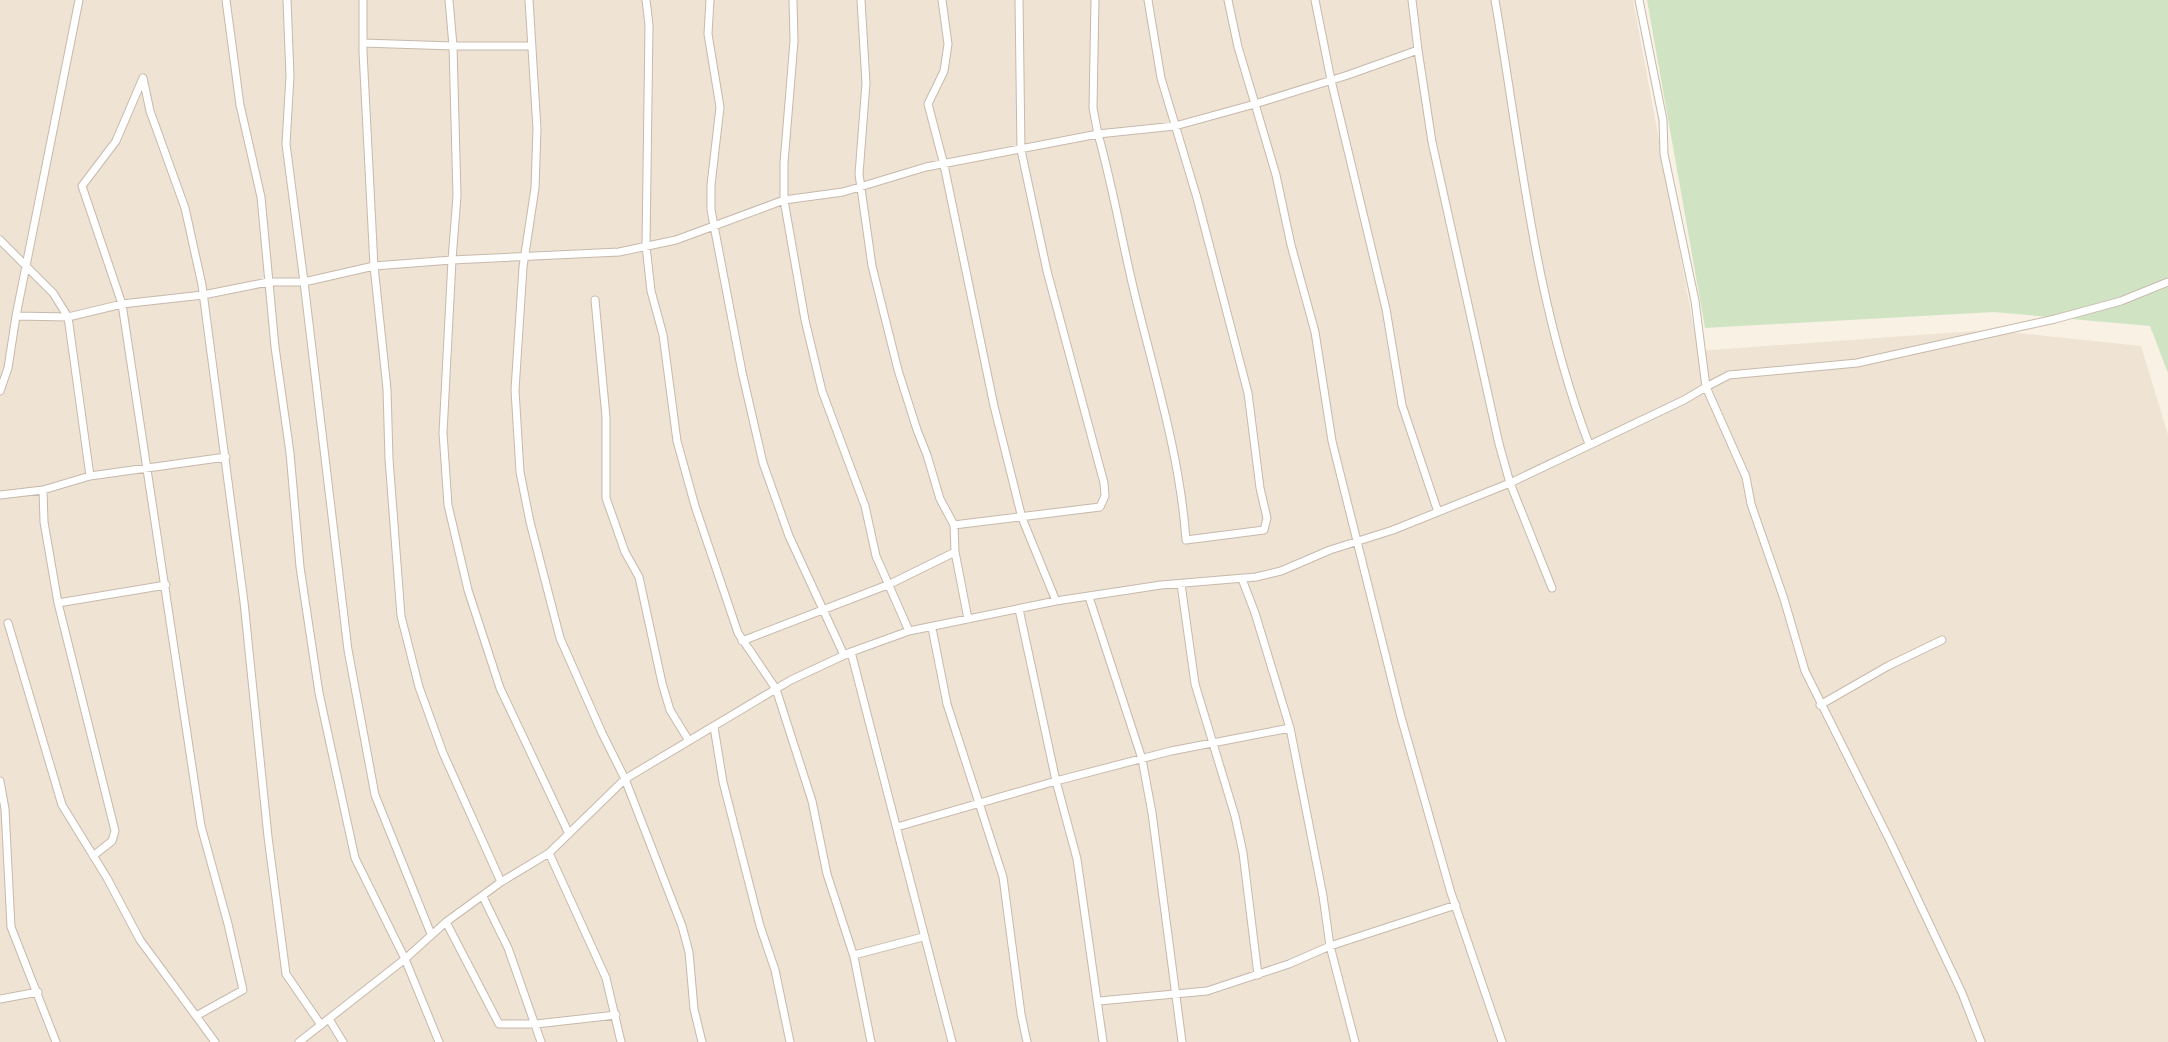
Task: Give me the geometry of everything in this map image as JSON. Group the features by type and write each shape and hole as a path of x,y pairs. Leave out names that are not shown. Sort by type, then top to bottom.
{"street":[{"path":"0,391 8,368 79,0"},
{"path":"226,0 240,105 261,197 300,567 319,693 355,858 405,959 439,1042"},
{"path":"287,0 290,76 286,144 348,650 375,795 431,934"},
{"path":"363,0 374,266 387,389 401,616 419,687 443,753 501,882"},
{"path":"449,0 457,196 443,433 448,505 468,590 500,688 569,834"},
{"path":"529,0 537,129 535,188 524,258 515,390 517,450 522,485 560,638 625,779 682,926 689,952 694,1009 702,1042"},
{"path":"646,0 649,25 646,246 651,291 663,335 675,430 684,470 742,641 776,689 812,801 827,874 854,955 871,1042"},
{"path":"710,0 708,34 720,107 711,185 713,225 763,463 789,536 848,654 897,827 952,1042"},
{"path":"793,0 794,41 784,200 805,320 822,391 865,506 876,556 909,631"},
{"path":"861,0 866,83 859,159 872,266 898,370 940,499 954,525 955,552 968,619"},
{"path":"942,0 948,44 944,71 928,104 944,165 994,406 1022,518 1056,601"},
{"path":"954,525 1100,507 1105,496 1047,271 1021,150 1019,0"},
{"path":"1095,0 1093,108 1136,298 1163,398 1183,503 1186,540 1264,530 1267,518 1260,488 1248,393 1201,212 1161,78 1148,0"},
{"path":"1228,0 1315,332 1332,441 1401,717 1456,905 1502,1042"},
{"path":"1315,0 1386,309 1402,405 1438,512"},
{"path":"1412,0 1432,142 1482,375 1510,483 1552,588"},
{"path":"1495,0 1525,198 1548,311 1571,395 1589,444"},
{"path":"1639,0 1663,120 1664,154 1695,301 1706,387 1743,469 1751,504 1805,671 1820,705 1847,751 1962,993 1981,1042"},
{"path":"363,43 532,46"},
{"path":"16,316 68,317 122,304 203,295 268,282 304,282 374,266 619,252 676,240 784,200 862,187 926,167 1098,134 1175,126 1255,104 1418,50"},
{"path":"196,1016 243,990 201,826 122,304 82,186 116,141 143,78 150,111 185,208 203,295 226,457 286,974 321,1025"},
{"path":"0,240 53,293 68,317 90,476"},
{"path":"299,1042 405,959 446,922 501,882 549,853 625,779 776,689 848,654 909,631 1056,601 1242,579 1281,571 1510,483 1684,400 1729,375 1857,363 2055,319 2121,301 2168,282"},
{"path":"595,300 606,417 606,498 625,552 639,577 670,710 689,741"},
{"path":"0,495 43,490 90,476 148,466 226,457"},
{"path":"43,490 44,522 58,603 115,831 112,841 93,856"},
{"path":"742,641 890,584 955,552"},
{"path":"1242,579 1290,728 1330,946 1355,1042"},
{"path":"1181,584 1195,684 1214,742 1243,853 1258,975"},
{"path":"58,603 166,585"},
{"path":"1089,597 1142,759 1182,1042"},
{"path":"1019,609 1056,781 1077,859 1103,1042"},
{"path":"8,623 62,805 140,940 215,1042"},
{"path":"932,628 947,704 1003,877 1027,1042"},
{"path":"1820,705 1888,666 1942,640"},
{"path":"714,727 723,782 760,926 775,970 790,1042"},
{"path":"897,827 1142,759 1290,728"},
{"path":"0,781 5,809 4,889 11,927 56,1042"},
{"path":"549,853 606,978 621,1042"},
{"path":"483,897 508,948 541,1042"},
{"path":"1099,1001 1207,991 1456,905"},
{"path":"446,922 499,1024 536,1024 616,1015"},
{"path":"854,955 923,937"},
{"path":"0,999 38,992"},
{"path":"329,1019 343,1042"}],"shaded area":[{"path":"0,0 1633,0 1698,351 1989,330 2141,346 2168,435 2168,1042 0,1042"}],"green space":[{"path":"1647,0 2168,0 2168,373 2150,326 1994,312 1705,328"}]}
